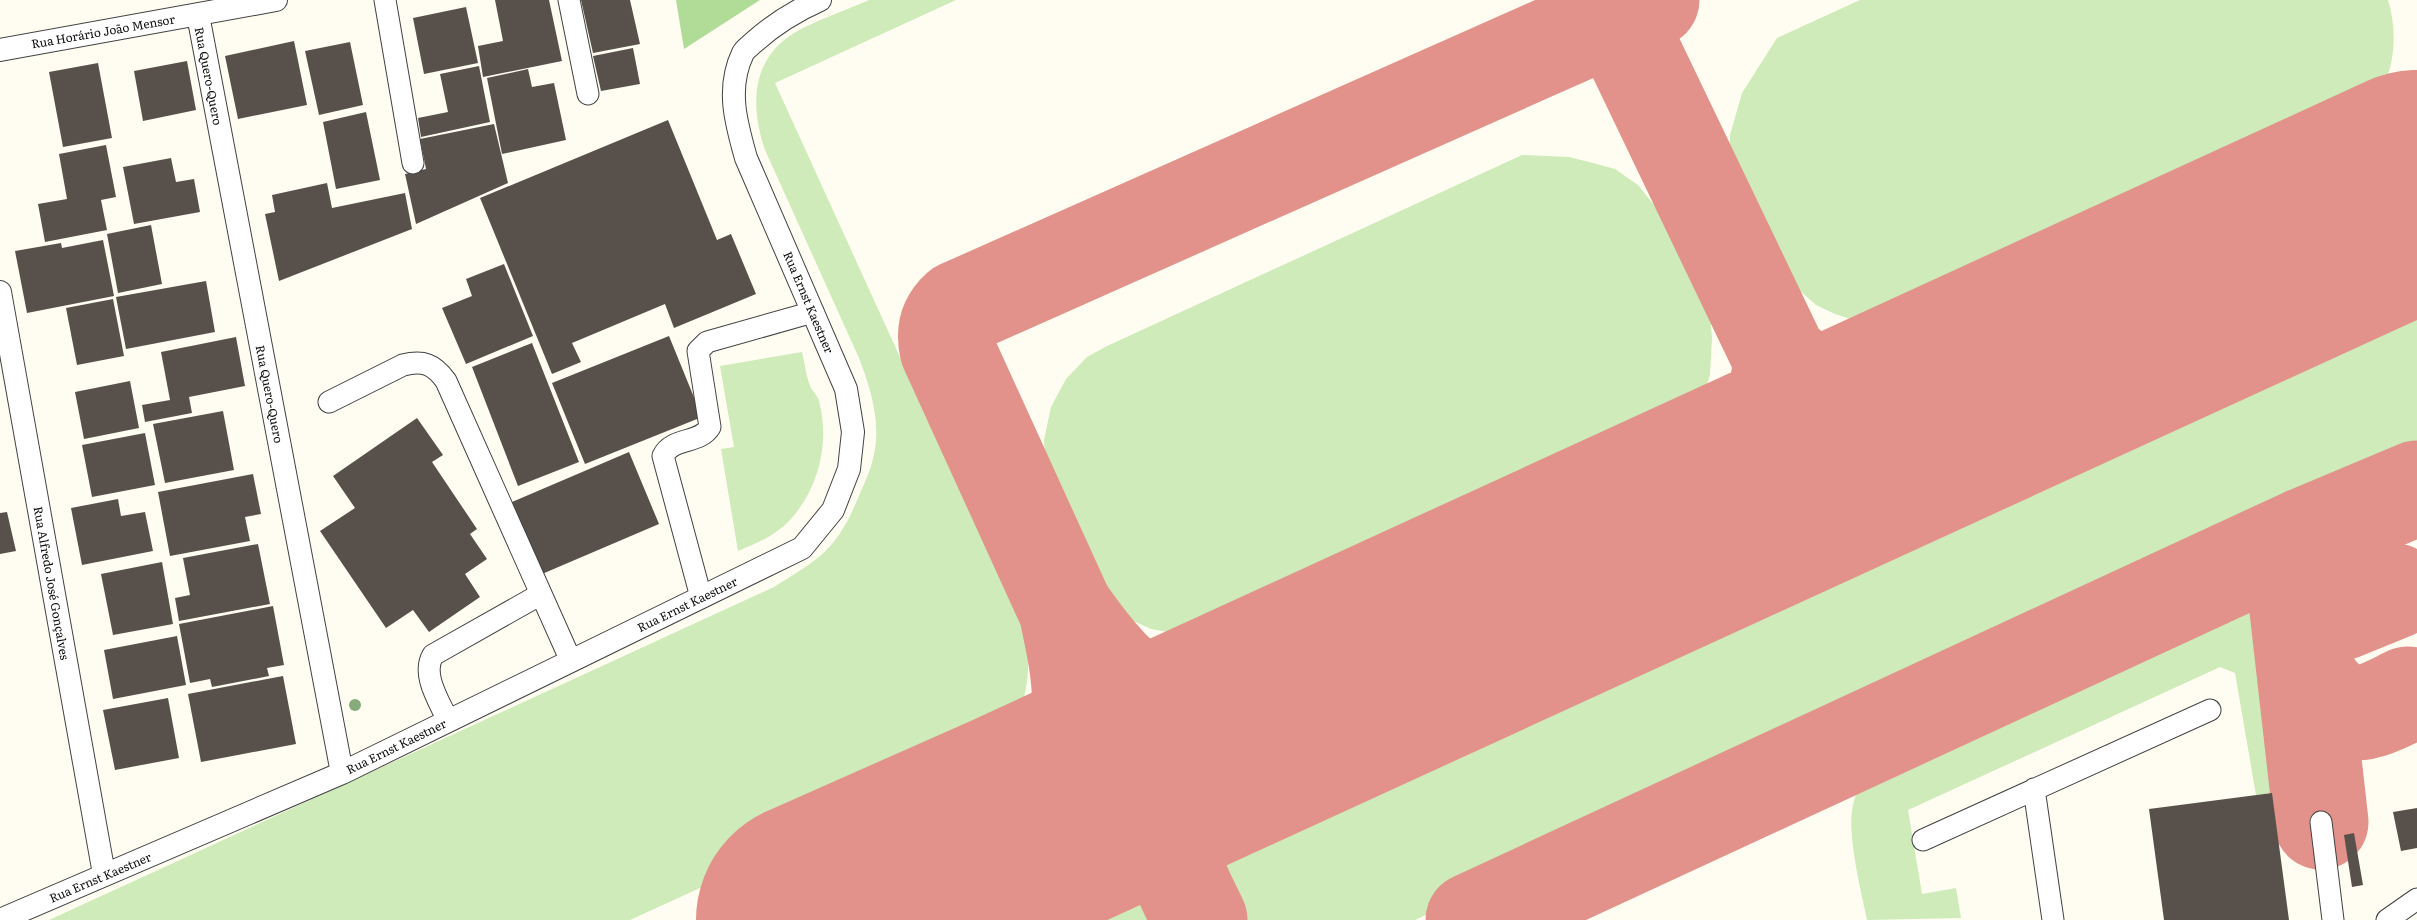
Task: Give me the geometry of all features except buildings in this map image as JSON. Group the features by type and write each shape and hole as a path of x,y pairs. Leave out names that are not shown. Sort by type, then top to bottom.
{"street":[{"name":"Rua Horário João Mensor","path":"0,50 276,0"},
{"name":"Rua Ernst Kaestner","path":"0,920 342,773 802,548 833,510 849,470 853,432 846,390 746,158 735,121 733,87 743,52 768,30 793,12 820,0"},
{"name":"Rua Quero-Quero","path":"198,15 342,773"},
{"name":"Rua Alfredo José Gonçalves","path":"0,292 104,874"}],"lane":[{"path":"385,0 413,164"},
{"path":"569,0 588,94"},
{"path":"701,597 663,456 671,446 702,436 710,427 698,351 707,342 813,312"},
{"path":"329,402 403,365 416,362 428,364 438,371 446,381 571,661"},
{"path":"448,721 430,677 429,662 433,655 542,594"},
{"path":"1923,840 2210,710"},
{"path":"2034,789 2053,920"},
{"path":"2321,822 2333,920"},
{"path":"2387,920 2417,899"}],"green space":[{"path":"676,0 760,0 684,49"},
{"path":"869,0 956,0 775,83 920,401 921,392 1026,617 1028,668 1025,694 1016,717 1005,731 963,768 630,920 49,920 774,587 815,560 832,544 838,537 851,514 872,464 876,433 874,407 868,382 859,358 765,150 757,119 757,87 761,72 768,59 778,46 791,35 829,16"},
{"path":"1860,0 2388,0 2392,15 2393,30 2392,60 2383,89 2375,103 2359,122 2335,141 1926,330 1882,329 1835,314 1816,305 1798,289 1745,204 1736,185 1730,160 1730,135 1742,93 1777,38"},
{"path":"1522,155 1569,157 1615,169 1638,185 1658,210 1710,315 1712,338 1710,375 1701,404 1680,428 1622,470 1255,634 1184,635 1151,629 1129,619 1093,571 1046,472 1044,440 1051,407 1066,379 1087,357 1105,347"},
{"path":"2417,274 2417,466 2187,562 1415,920 1232,920 1205,862 1204,853 1210,830"},
{"path":"802,352 808,379 811,388 817,396 822,417 823,432 820,464 808,494 790,520 766,538 738,551 721,449 734,447 720,366"},
{"path":"2265,587 2273,588 2276,594 2300,802 2300,825 2277,829 2272,793 2256,795 2235,673 2220,667 1908,810 1922,894 1956,888 1961,918 1867,920 1855,860 1851,827 1854,801 1857,791 1875,763 2210,609"},
{"path":"1114,870 1126,872 1145,880 1163,900 1174,920 1010,920"}],"taxiway":[{"path":"1274,712 1229,723 1211,724 1193,721 1168,709 1137,690 1099,654 1066,610 947,349 945,337 948,322 959,308 1652,0"},
{"path":"1616,16 1781,360 1811,382 1842,396 1894,405 1945,405"},
{"path":"2378,207 2417,172"},
{"path":"1694,520 1730,487 1744,469 1755,450 1772,408 1781,360"},
{"path":"1473,920 2305,535 2417,488"},
{"path":"2305,535 2295,545 2291,557 2321,822"},
{"path":"2293,579 2301,593 2311,605 2317,609 2332,613 2341,613 2395,591"},
{"path":"1016,831 1052,788 1067,760 1075,739 1078,718 1078,676 1066,610"},
{"path":"2303,662 2318,690 2334,705 2344,710 2354,712 2371,711 2408,694"},
{"path":"1200,920 1183,884 1173,856 1171,831 1175,802 1188,775 1206,752 1218,743 1274,712"},
{"path":"841,920 855,906 892,885"}],"runway":[{"path":"815,920 1016,831 2417,189"}]}
